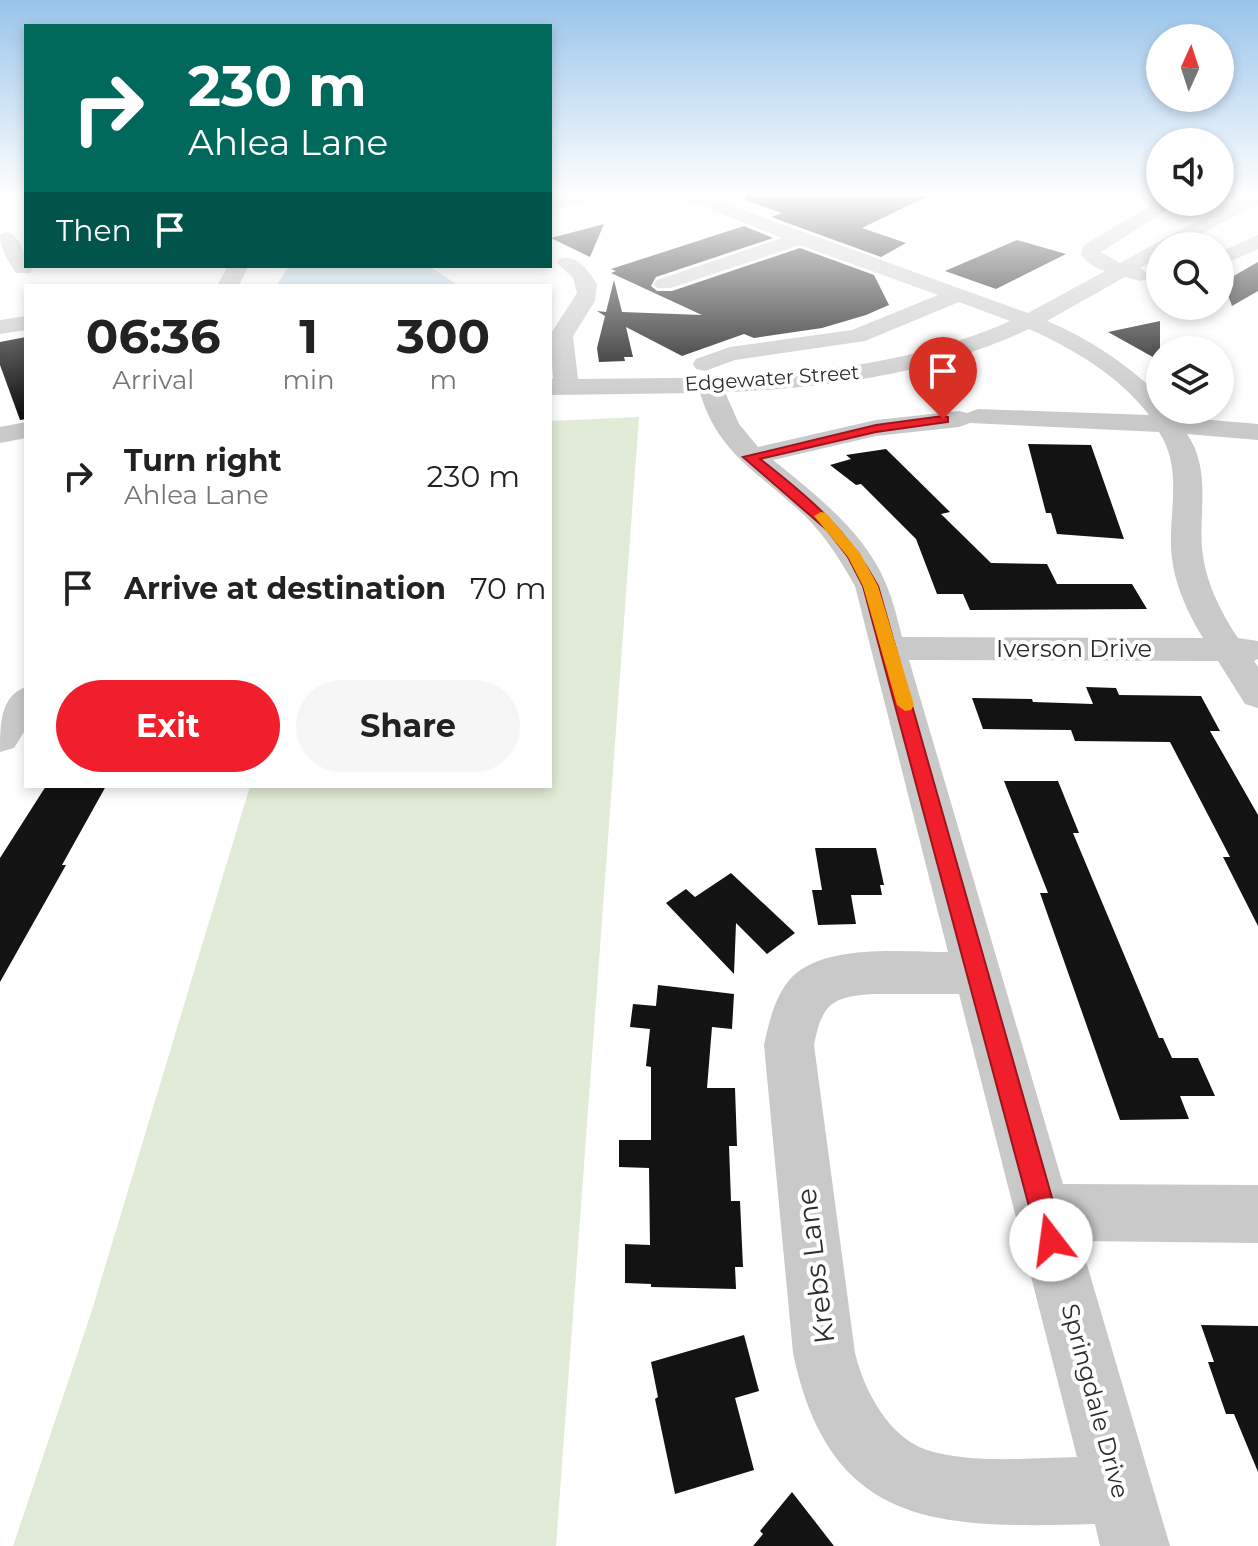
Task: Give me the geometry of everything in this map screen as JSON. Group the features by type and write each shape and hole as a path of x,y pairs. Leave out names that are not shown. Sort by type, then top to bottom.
{"street":[{"path":"558,387 561,337 586,297 586,282 575,268"},
{"path":"664,284 711,268"},
{"path":"883,268 1026,321 1065,339 1118,372 1146,398"},
{"path":"1122,269 1146,274"},
{"name":"Edgewater Street","path":"558,387 707,374 815,378 901,365 971,346 1026,321 1122,269"},
{"path":"707,374 730,354 857,336 956,295"},
{"path":"0,327 24,323"},
{"name":"Springdale Drive","path":"707,374 717,412 727,431 750,457 807,502 832,527 855,556 871,586 1135,1546"},
{"path":"750,457 876,428 968,418 1146,423"},
{"path":"1258,432 1169,424 1189,469 1191,491 1185,537 1188,565 1199,597 1244,650 1258,695"},
{"path":"0,435 24,430"},
{"name":"Iverson Drive","path":"889,648 1244,650"},
{"path":"0,738 24,703"},
{"name":"Krebs Lane","path":"978,973 849,972 832,977 806,995 792,1022 789,1045 820,1322 835,1395 852,1427 876,1454 912,1479 954,1489 1120,1490"},
{"path":"1044,1212 1258,1214"}],"green space":[{"path":"639,417 556,1546 13,1546 92,1310 249,788 552,788 552,421"}],"water":[{"path":"288,268 432,268 456,284 277,284"}],"building":[{"path":"683,268 656,277 651,286 657,291 672,291 740,268 855,268 874,275 889,305 822,328 754,338 744,334 682,356 626,327 633,357 624,357 625,361 599,362 597,348 605,316 597,311 606,312 614,280 622,312 702,315 611,273 616,271 611,269"},
{"path":"952,268 1038,268 996,289 945,271"},
{"path":"1247,268 1258,268 1258,291 1234,305 1234,276"},
{"path":"1160,321 1160,336 1146,336 1146,353 1108,332"},
{"path":"24,337 24,419 20,420 0,365 0,342"},
{"path":"1028,444 1091,445 1124,539 1057,534 1051,513 1046,513"},
{"path":"886,449 950,512 941,514 991,563 1047,564 1057,584 1132,584 1147,609 970,610 963,594 937,594 916,539 861,484 856,485 830,465 851,459 846,455"},
{"path":"1086,687 1116,688 1119,695 1201,696 1220,731 1210,731 1258,815 1258,926 1223,857 1230,857 1170,742 1075,741 1071,730 983,729 972,698 1093,704"},
{"path":"1004,781 1058,781 1079,833 1073,833 1159,1038 1163,1038 1172,1058 1198,1058 1215,1096 1180,1096 1189,1119 1120,1120 1040,893 1048,893"},
{"path":"45,788 105,788 62,865 66,865 0,982 0,858"},
{"path":"815,848 876,848 884,885 880,885 882,895 851,895 856,924 818,925 812,890 822,890"},
{"path":"731,873 795,933 767,954 736,923 734,974 666,903 686,889 695,897"},
{"path":"658,985 734,994 732,1029 712,1027 707,1088 735,1088 737,1146 729,1146 731,1201 740,1201 743,1267 735,1267 736,1289 651,1287 651,1284 625,1283 625,1244 650,1245 649,1168 619,1167 619,1140 651,1140 651,1067 646,1066 650,1029 630,1027 633,1004 656,1006"},
{"path":"1201,1325 1258,1326 1258,1472 1234,1414 1226,1414 1208,1362 1214,1362"},
{"path":"744,1335 759,1391 735,1398 754,1470 675,1494 655,1399 658,1397 651,1362"},
{"path":"792,1492 834,1546 753,1546 763,1534 760,1531"}],"slow traffic":[{"path":"821,516 855,556 871,586 905,705"}],"route":[{"path":"943,419 876,428 750,457 807,502 832,527 855,556 871,586 1051,1240"}]}
